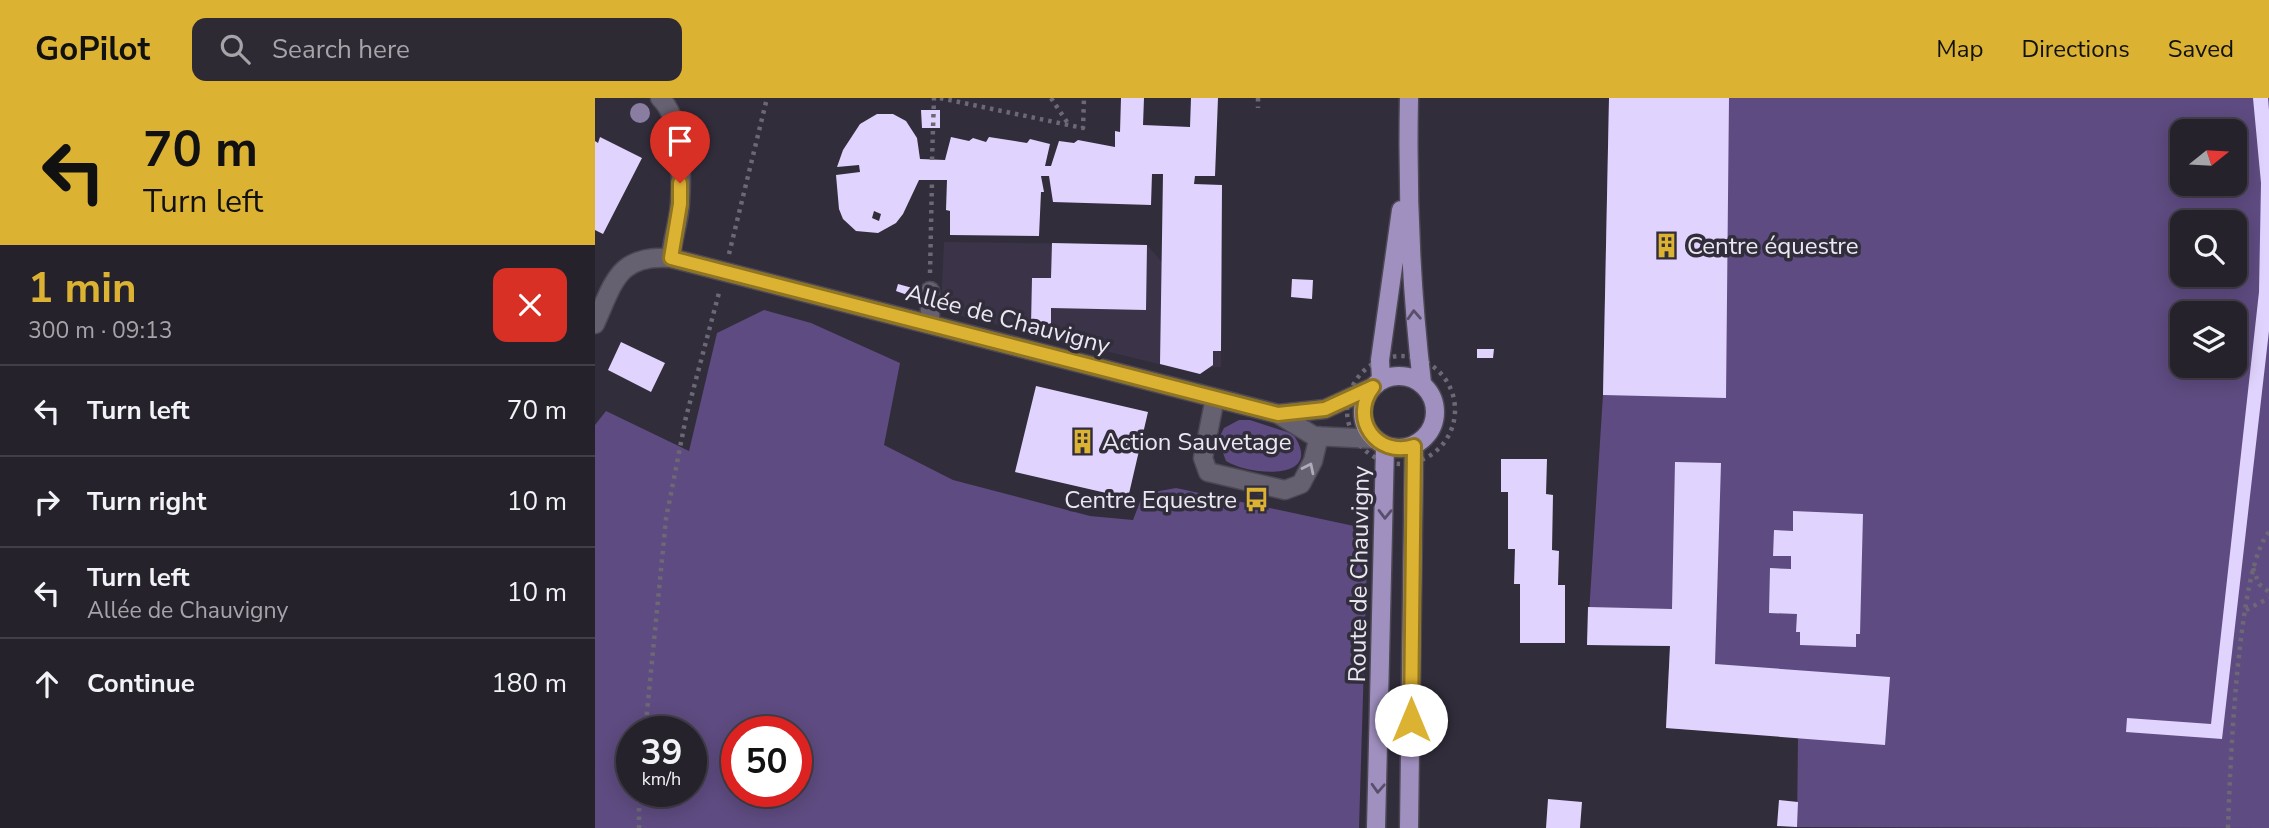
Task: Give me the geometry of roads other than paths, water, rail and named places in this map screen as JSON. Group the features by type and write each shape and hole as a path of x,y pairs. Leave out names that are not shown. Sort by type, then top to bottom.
{"main road":[{"path":"1409,98 1408,162 1419,359 1422,383 1433,399 1436,415 1414,454 1409,828"},
{"path":"1408,162 1377,384 1365,399 1363,414 1366,428 1382,449 1400,449 1414,454"},
{"path":"1377,384 1402,376 1422,383"},
{"name":"Route de Chauvigny","path":"1376,828 1382,449"}],"street":[{"path":"660,98 673,115 678,140 680,204 671,258"},
{"name":"Allée de Chauvigny","path":"595,324 617,276 632,262 648,256 671,258 1278,414 1319,436 1356,439 1382,449"},
{"path":"930,291 930,324"},
{"name":"Allée de Chauvigny","path":"1278,414 1308,413 1377,384"},
{"path":"1215,398 1203,458 1208,472 1286,490 1301,484 1313,461 1319,436"}],"place":[{"name":"Centre équestre","path":"1667,246"},
{"name":"Action Sauvetage","path":"1082,442"},
{"name":"Centre Equestre","path":"1257,500"}]}
